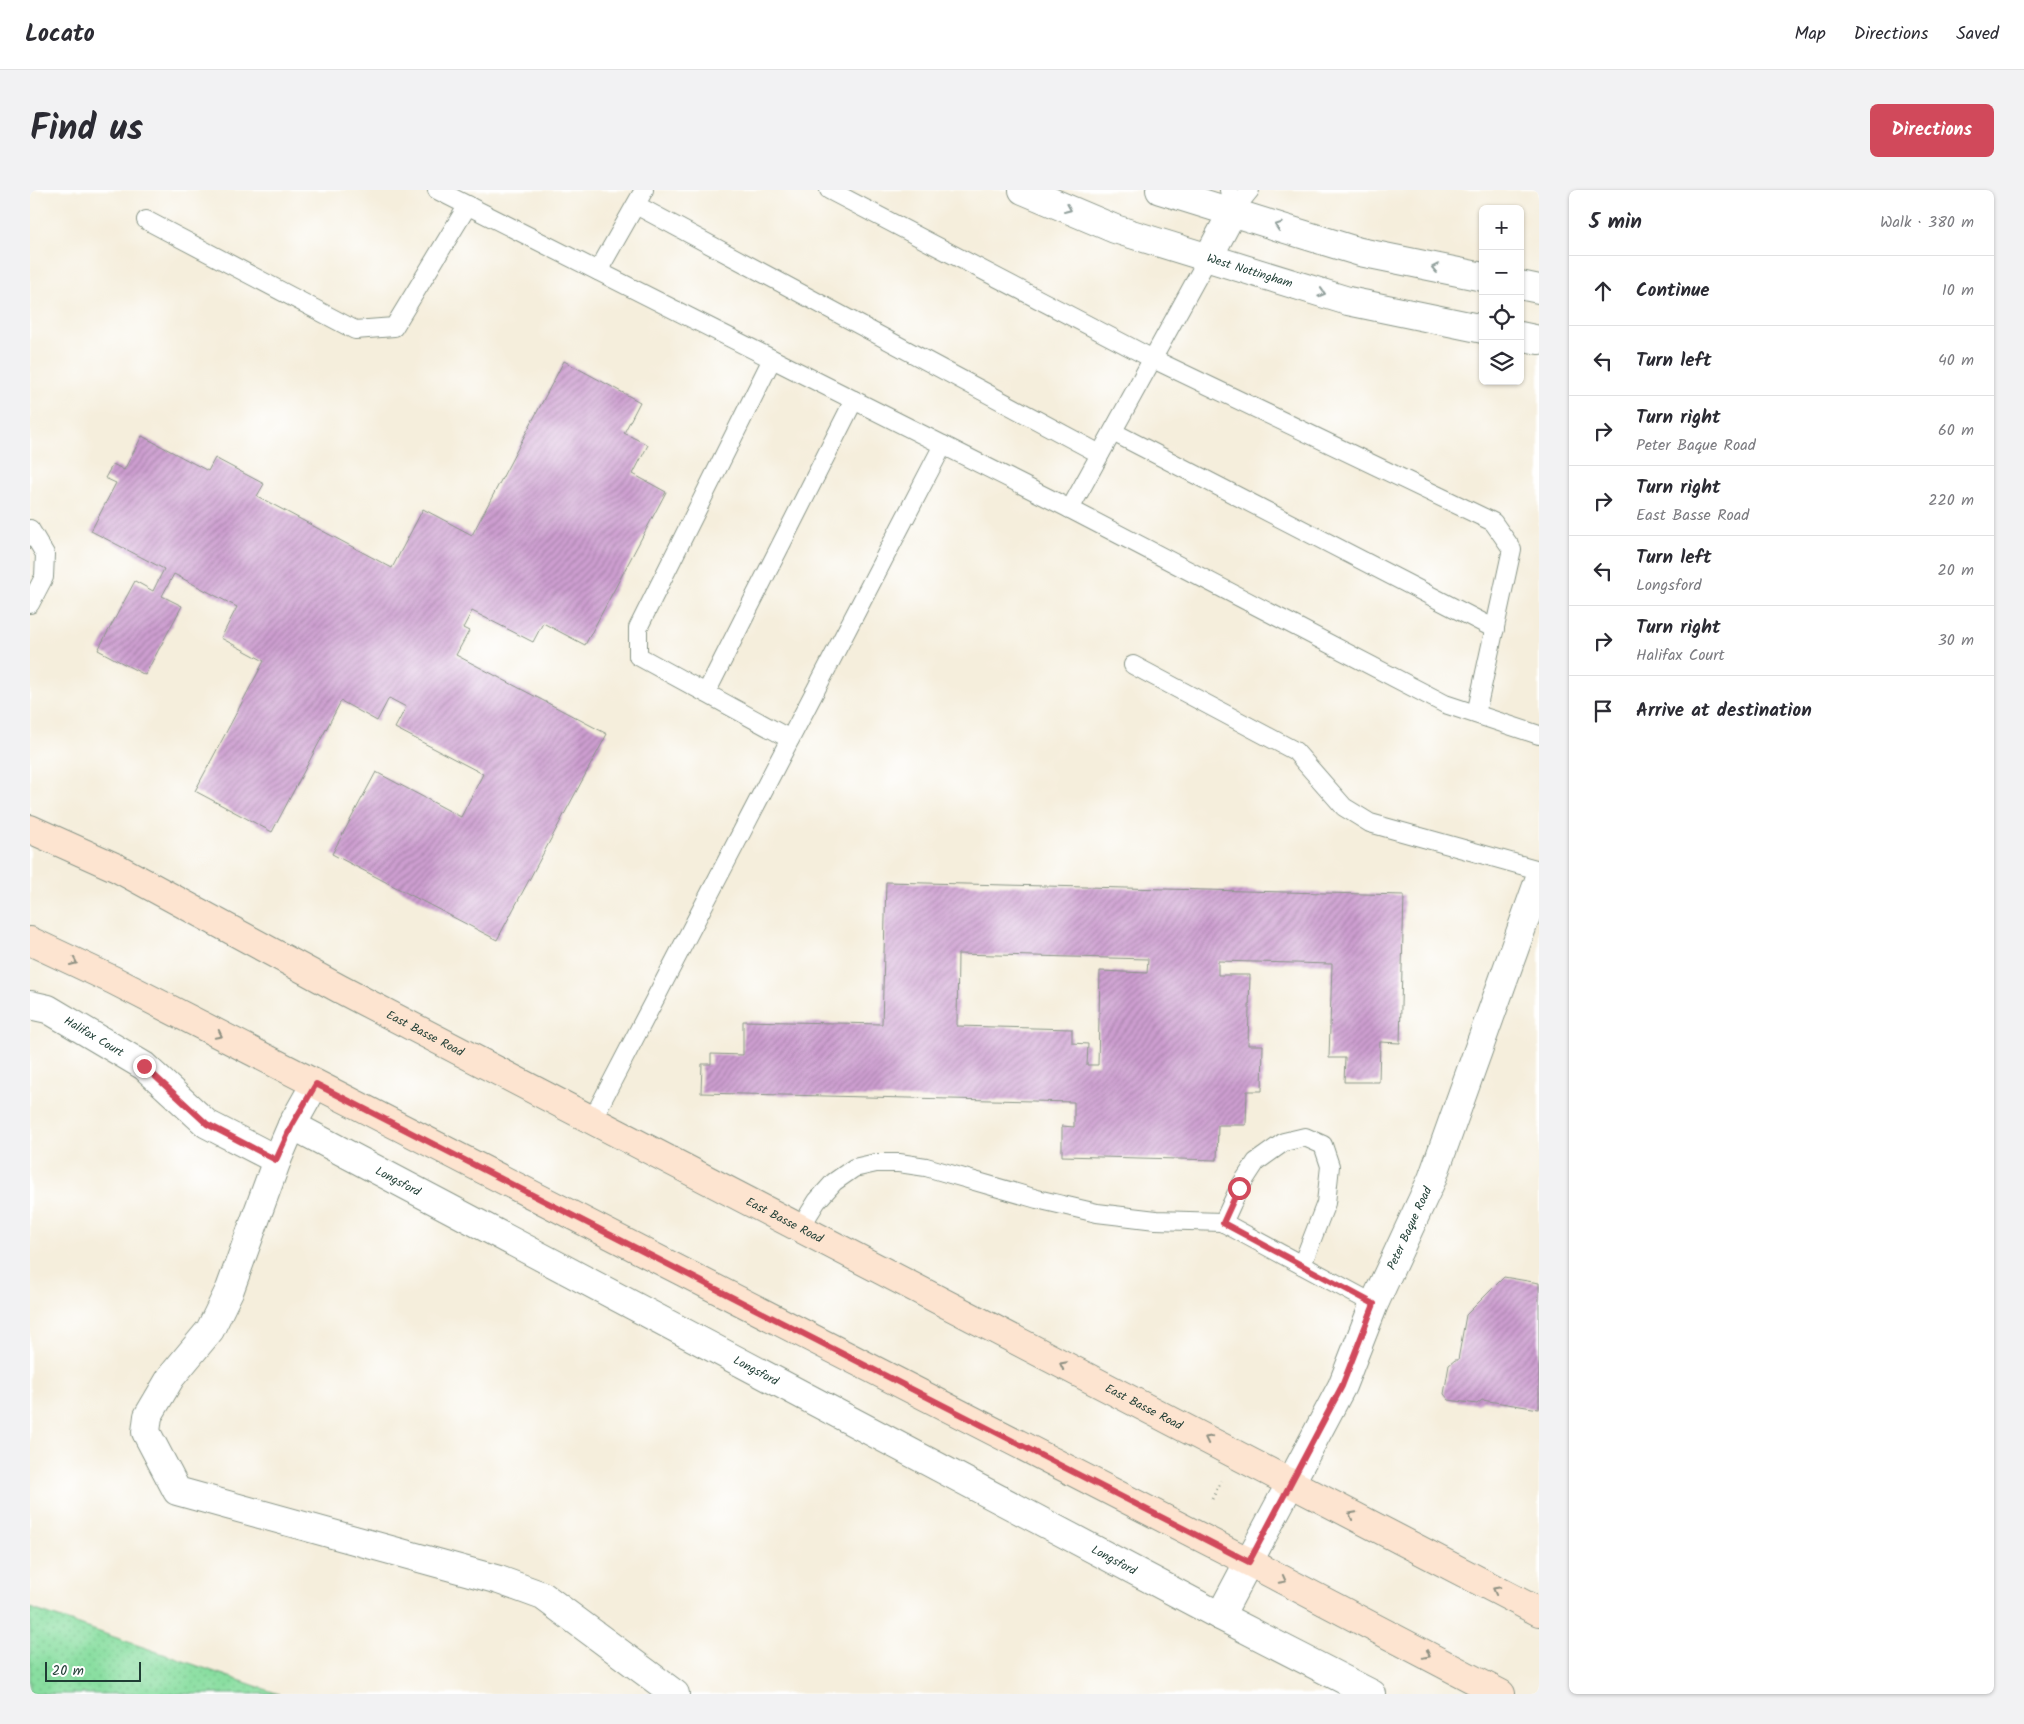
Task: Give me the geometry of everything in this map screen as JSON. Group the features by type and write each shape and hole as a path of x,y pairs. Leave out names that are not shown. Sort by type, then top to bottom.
{"main road":[{"name":"East Basse Road","path":"30,828 117,868 340,989 1539,1612"},
{"path":"30,941 113,980 1249,1562 1501,1694"}],"street":[{"name":"West Nottingham","path":"1024,190 1115,229 1348,301 1479,328"},
{"path":"1160,190 1231,201 1360,252 1479,276"},
{"path":"1208,258 1231,201"},
{"path":"1524,286 1539,288"},
{"path":"1524,337 1539,340"},
{"name":"Peter Baque Road","path":"1249,1562 1342,1386 1374,1304 1432,1179 1539,880"},
{"name":"Halifax Court","path":"30,1005 48,1009 144,1066 207,1124 276,1160"},
{"path":"316,1084 292,1125 276,1160 230,1289 210,1330 171,1377 148,1416 146,1432 177,1491 499,1580 543,1596 675,1694"},
{"name":"Longsford","path":"292,1125 1220,1616 1372,1694"},
{"path":"1220,1616 1249,1562"}],"lane":[{"path":"437,190 1070,509 1445,704 1539,735"},
{"path":"598,271 644,190"},
{"path":"829,190 1153,359 1493,522 1512,549 1476,714"},
{"path":"1231,201 1250,190"},
{"path":"146,220 355,330 394,328 468,205"},
{"path":"636,206 1100,454"},
{"path":"1070,509 1208,258"},
{"path":"772,359 638,628 638,656 790,739"},
{"path":"706,693 854,400"},
{"path":"1113,432 1495,628"},
{"path":"592,1120 943,445"},
{"path":"30,529 45,554 44,577 30,604"},
{"path":"1133,665 1295,751 1344,807 1370,823 1539,870"},
{"path":"1223,1223 1239,1188 1256,1162 1284,1142 1305,1137 1323,1146 1330,1166 1326,1203 1302,1265"},
{"path":"800,1228 818,1201 834,1182 854,1168 876,1164 899,1163 926,1167 1037,1199 1097,1213 1156,1220 1200,1220 1223,1223 1374,1304"}],"path":[{"path":"1212,1499 1222,1479"}],"green space":[{"path":"30,1608 279,1694 30,1694"}],"building":[{"path":"564,361 640,402 624,433 648,445 633,474 666,492 585,645 543,623 533,642 472,611 463,628 469,631 456,655 607,734 497,940 332,854 376,772 461,817 483,774 395,728 406,707 389,698 377,721 341,701 272,832 195,791 264,661 221,638 237,607 174,574 162,596 182,606 145,675 98,650 135,581 153,591 164,569 91,531 116,483 105,478 113,464 124,470 142,436 208,471 215,458 264,484 257,496 392,568 423,509 472,535"},
{"path":"886,882 1404,895 1400,1043 1380,1042 1379,1082 1344,1082 1345,1058 1329,1058 1332,964 1218,961 1218,975 1250,975 1248,1045 1263,1045 1262,1091 1247,1091 1246,1125 1218,1125 1217,1160 1062,1156 1062,1126 1074,1127 1074,1102 701,1093 702,1064 711,1064 711,1054 743,1055 743,1021 882,1024","holes":["958,954 1148,959 1147,973 1100,971 1098,1065 1087,1065 1088,1044 1072,1043 1072,1029 957,1026"]},
{"path":"1504,1277 1539,1283 1539,1409 1482,1400 1477,1404 1449,1400 1444,1394 1449,1365 1458,1360 1466,1315"}],"route":[{"path":"144,1066 207,1124 276,1160 292,1125 316,1084 1249,1562 1342,1386 1374,1304 1223,1223 1239,1188"}]}
